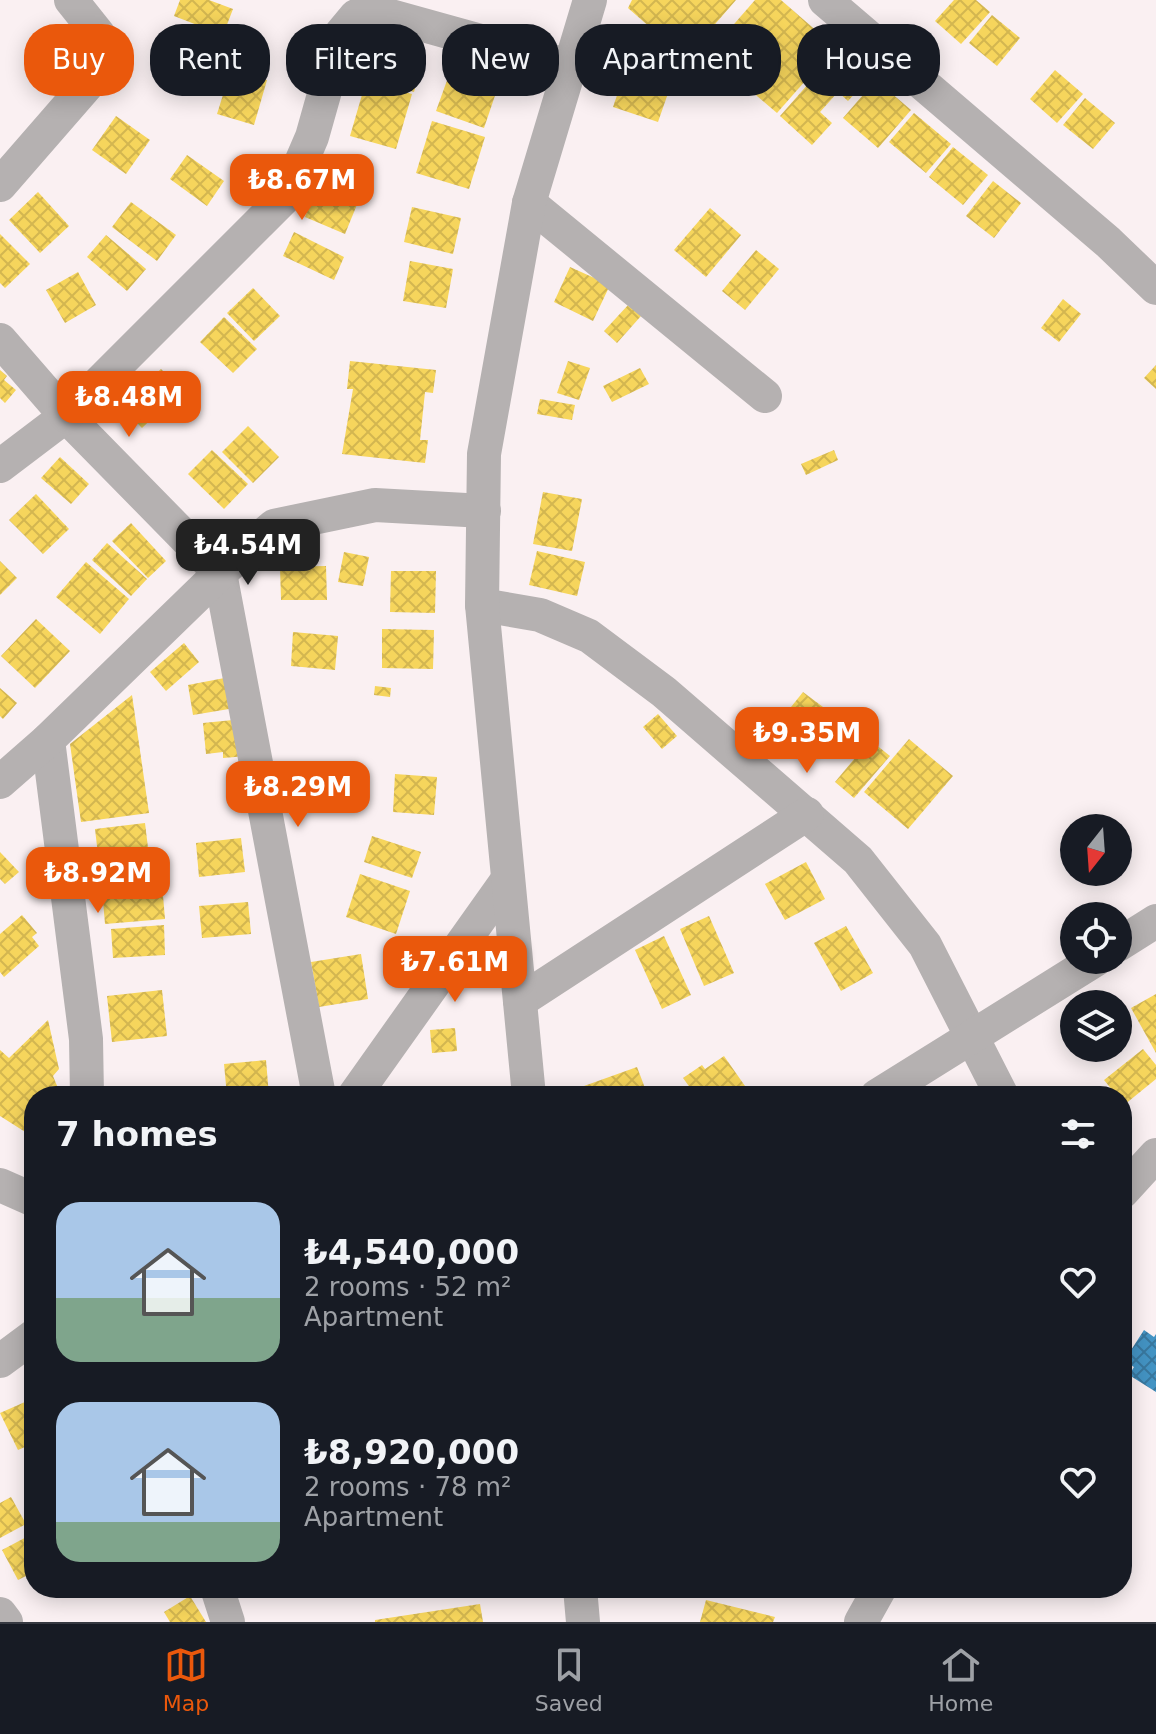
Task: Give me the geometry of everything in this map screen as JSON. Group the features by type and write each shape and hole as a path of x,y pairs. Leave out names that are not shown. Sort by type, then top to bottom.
{"street":[{"path":"0,185 87,85 100,63 99,35 71,0"},
{"path":"528,1086 482,605 484,454 529,203 590,0"},
{"path":"825,0 1108,242 1156,288"},
{"path":"0,466 66,416 287,195 312,137 341,34 356,16 380,13 570,66"},
{"path":"529,203 765,396"},
{"path":"0,340 66,416 220,573 317,1086"},
{"path":"0,782 48,740 220,573 274,526 375,505 484,511"},
{"path":"482,605 540,615 589,636 664,692 858,860 925,945 997,1086"},
{"path":"48,740 86,1039 87,1086"},
{"path":"520,1001 807,814"},
{"path":"361,1086 508,879"},
{"path":"1132,936 1156,921"},
{"path":"893,1086 1073,974"},
{"path":"1132,1181 1156,1155"},
{"path":"0,1185 24,1196"},
{"path":"0,1361 24,1343"},
{"path":"220,1598 228,1622"},
{"path":"581,1598 583,1622"},
{"path":"861,1622 874,1598"},
{"path":"0,1614 6,1622"}],"building: Homes":[{"path":"180,0 209,0 233,9 227,24 195,24 174,16"},
{"path":"632,0 736,0 715,24 646,24 628,8"},
{"path":"755,0 781,0 809,24 797,24 797,90 777,113 757,96 781,96 781,24 734,24"},
{"path":"954,0 976,0 990,12 961,44 935,21"},
{"path":"992,15 1020,38 997,66 969,43"},
{"path":"1055,70 1083,94 1057,123 1030,99"},
{"path":"442,94 495,96 484,128 436,111"},
{"path":"223,96 262,96 254,125 217,114"},
{"path":"362,96 411,96 396,149 350,136"},
{"path":"617,96 667,96 658,122 613,107"},
{"path":"798,96 834,96 820,112 832,123 812,145 780,116"},
{"path":"862,96 895,96 911,110 878,148 843,118"},
{"path":"1085,98 1115,123 1093,149 1063,125"},
{"path":"914,113 951,144 926,173 889,142"},
{"path":"116,116 150,140 126,174 92,150"},
{"path":"432,121 485,137 469,189 416,173"},
{"path":"953,147 988,175 963,205 929,177"},
{"path":"187,155 224,181 207,206 170,179"},
{"path":"325,168 365,185 345,234 305,217"},
{"path":"993,181 1021,203 994,238 966,216"},
{"path":"38,192 69,226 40,253 9,220"},
{"path":"131,202 176,235 157,261 112,227"},
{"path":"412,207 461,218 453,254 404,242"},
{"path":"710,208 741,235 706,277 674,250"},
{"path":"294,232 344,257 334,280 283,256"},
{"path":"0,234 30,264 5,288 0,283"},
{"path":"106,235 146,269 127,291 87,257"},
{"path":"756,250 779,269 745,310 722,291"},
{"path":"410,261 453,269 446,308 403,301"},
{"path":"570,267 610,285 593,321 554,302"},
{"path":"78,272 96,305 65,323 46,290"},
{"path":"253,288 280,316 254,341 227,313"},
{"path":"1063,299 1081,314 1059,342 1041,328"},
{"path":"629,304 641,316 617,343 604,331"},
{"path":"224,317 257,349 233,373 200,342"},
{"path":"350,361 436,370 433,393 425,392 420,440 428,440 425,463 342,454 353,389 347,389"},
{"path":"568,361 590,368 579,400 557,393"},
{"path":"1156,365 1156,389 1144,378"},
{"path":"640,368 649,384 612,402 603,386"},
{"path":"161,369 182,390 142,428 121,406"},
{"path":"0,370 7,376 4,380 16,390 5,403 0,398"},
{"path":"540,399 575,405 572,420 537,414"},
{"path":"248,426 279,457 253,483 222,452"},
{"path":"212,450 248,484 224,509 188,474"},
{"path":"834,450 838,460 806,475 801,464"},
{"path":"60,457 89,484 71,504 41,478"},
{"path":"543,492 582,499 572,551 533,544"},
{"path":"36,494 69,529 43,554 9,520"},
{"path":"131,523 166,561 148,578 112,541"},
{"path":"107,543 147,579 131,596 92,560"},
{"path":"537,551 585,562 577,596 529,585"},
{"path":"344,552 369,557 363,586 338,582"},
{"path":"0,561 17,578 0,595"},
{"path":"86,562 129,599 100,634 56,597"},
{"path":"326,566 327,600 281,600 280,567"},
{"path":"391,571 436,571 435,613 390,612"},
{"path":"36,619 70,651 35,688 1,656"},
{"path":"382,629 434,630 433,669 382,668"},
{"path":"293,632 338,636 335,670 291,666"},
{"path":"184,643 199,662 166,691 150,672"},
{"path":"235,676 241,707 193,715 188,685"},
{"path":"375,686 391,688 390,697 374,695"},
{"path":"0,688 17,703 3,719 0,716"},
{"path":"803,692 827,710 795,750 771,732"},
{"path":"132,695 149,813 81,822 70,744"},
{"path":"658,714 677,736 662,749 643,727"},
{"path":"243,719 247,756 223,758 223,752 206,754 203,723"},
{"path":"909,739 953,776 908,829 864,792"},
{"path":"870,740 890,756 854,798 835,782"},
{"path":"395,774 437,777 434,815 393,812"},
{"path":"145,823 149,856 99,863 95,829"},
{"path":"372,836 421,852 412,878 364,862"},
{"path":"241,838 245,872 199,877 196,843"},
{"path":"0,852 19,872 5,884 0,879"},
{"path":"806,862 825,899 785,920 765,884"},
{"path":"360,874 410,891 396,934 346,917"},
{"path":"162,884 165,919 105,924 102,889"},
{"path":"248,902 251,934 202,938 199,906"},
{"path":"22,915 37,933 32,937 39,946 4,977 0,972 0,934"},
{"path":"709,916 734,973 704,986 680,929"},
{"path":"164,925 165,955 113,958 111,929"},
{"path":"846,926 873,973 841,991 814,943"},
{"path":"664,936 691,995 662,1009 635,950"},
{"path":"361,954 368,999 319,1007 311,962"},
{"path":"162,990 167,1036 112,1042 107,996"},
{"path":"1156,994 1156,1053 1132,1010"},
{"path":"48,1020 59,1069 53,1076 57,1086 24,1086 24,1131 0,1116 0,1050 9,1058"},
{"path":"455,1028 457,1051 432,1053 430,1030"},
{"path":"1143,1049 1156,1065 1156,1079 1132,1098 1132,1086 1109,1086 1104,1080 1127,1062 1132,1062 1132,1058"},
{"path":"724,1056 745,1086 689,1086 683,1078 702,1065 705,1069"},
{"path":"266,1060 268,1086 226,1086 224,1064"},
{"path":"637,1067 644,1086 584,1086"},
{"path":"24,1402 24,1447 18,1450 0,1413"},
{"path":"11,1497 24,1525 0,1538 0,1503"},
{"path":"24,1538 24,1577 18,1580 2,1550"},
{"path":"191,1598 206,1622 170,1622 164,1612"},
{"path":"706,1600 775,1617 773,1622 700,1622"},
{"path":"480,1604 483,1622 375,1622 375,1620"}],"building: Schools":[{"path":"1144,1330 1154,1337 1156,1334 1156,1392 1132,1377 1132,1349"}]}
